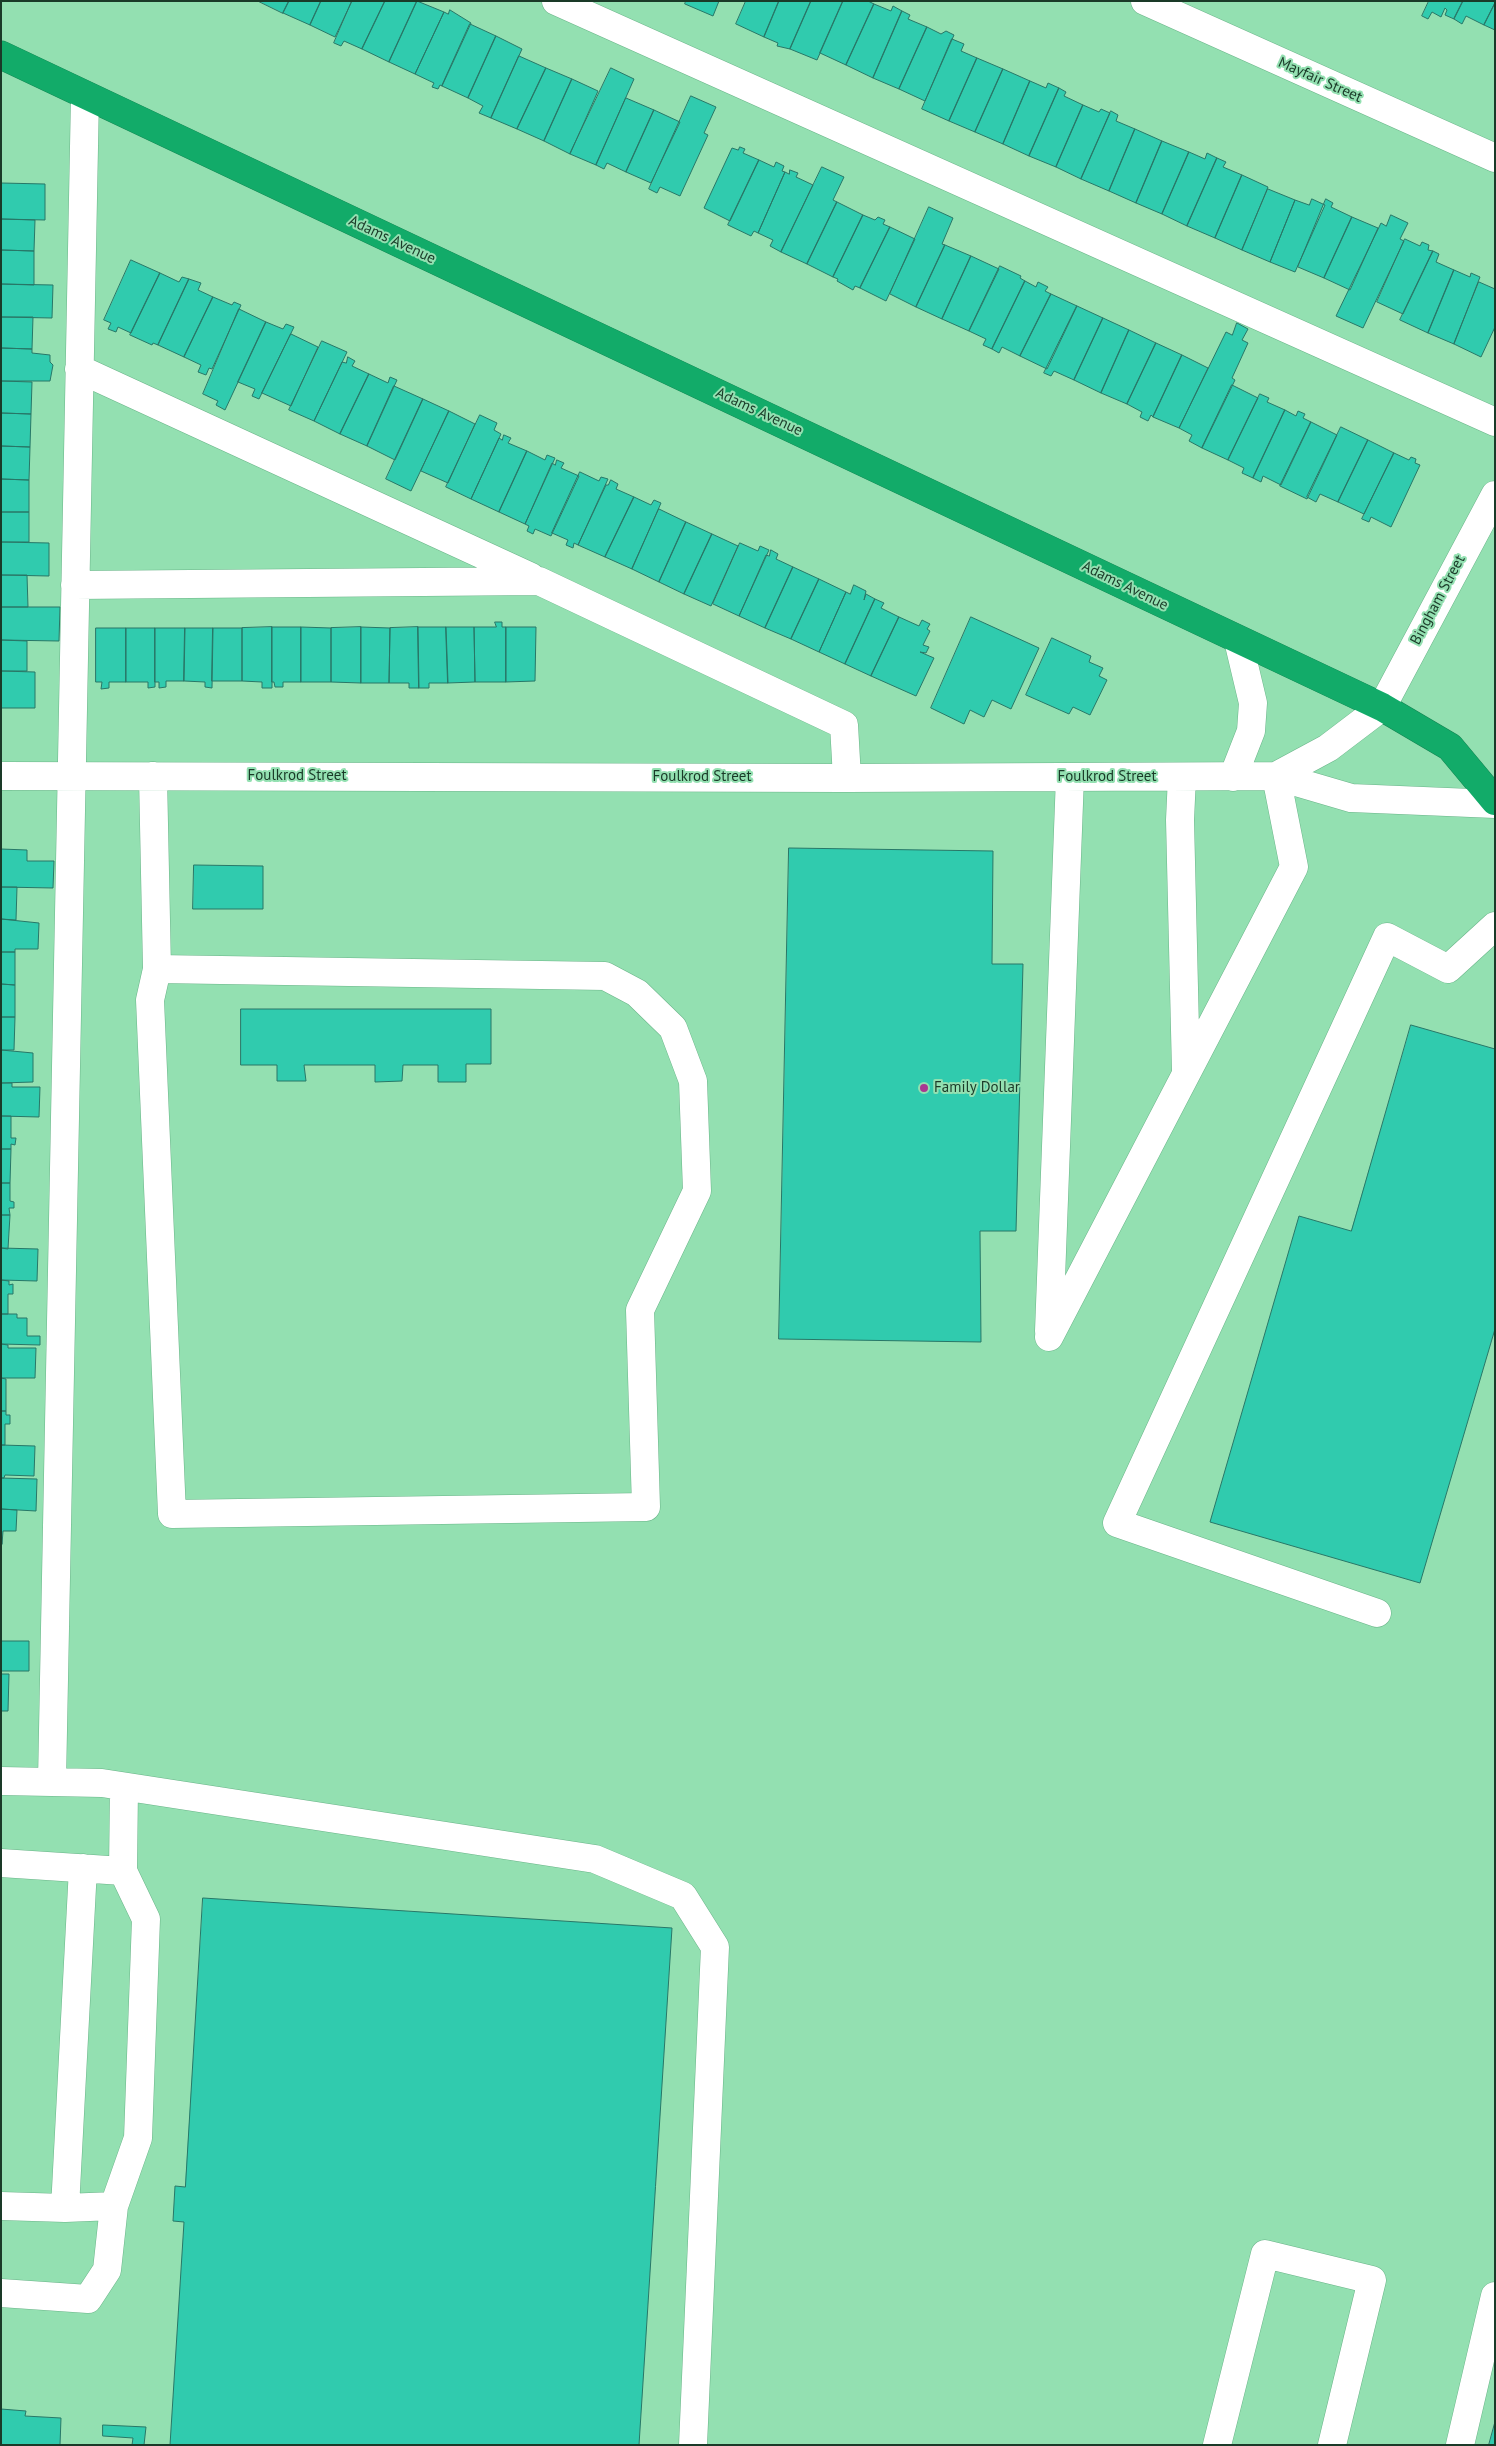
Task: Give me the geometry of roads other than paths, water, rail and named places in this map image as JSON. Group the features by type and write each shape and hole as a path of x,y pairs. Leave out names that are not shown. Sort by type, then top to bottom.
{"highway":[{"name":"Adams Avenue","path":"1,55 1032,540 1238,640 1382,707 1450,747 1495,802"}],"street":[{"path":"556,1 1495,422"},
{"name":"Mayfair Street","path":"1145,1 1495,158"},
{"path":"52,1781 85,96"},
{"path":"79,369 539,581 844,725 846,778"},
{"name":"Bingham Street","path":"1382,707 1495,495"},
{"path":"75,585 539,581"},
{"path":"1233,777 1251,731 1253,703 1238,640"},
{"name":"Foulkrod Street","path":"1,776 846,778 1276,776 1328,748 1382,707"},
{"path":"153,776 157,968 150,1000 172,1514 646,1508 640,1310 697,1192 693,1081 673,1028 637,993 605,976 157,968"},
{"path":"1182,776 1180,830 1186,1075"},
{"path":"1070,777 1049,1337 1294,867 1276,776 1351,798 1495,802"},
{"path":"1376,1613 1117,1523 1387,937 1448,969 1495,926"},
{"path":"1,1781 52,1781 113,1785 595,1859 683,1896 715,1947 693,2445"},
{"path":"1,2293 88,2299 108,2270 114,2206 138,2138 146,1919 123,1871 113,1785"},
{"path":"1,1863 123,1871"},
{"path":"65,2208 83,1868"},
{"path":"1,2206 65,2208 114,2206"},
{"path":"1217,2445 1264,2254 1372,2280 1332,2445"},
{"path":"1460,2445 1495,2296"}],"place":[{"name":"Family Dollar","path":"924,1088"}]}
